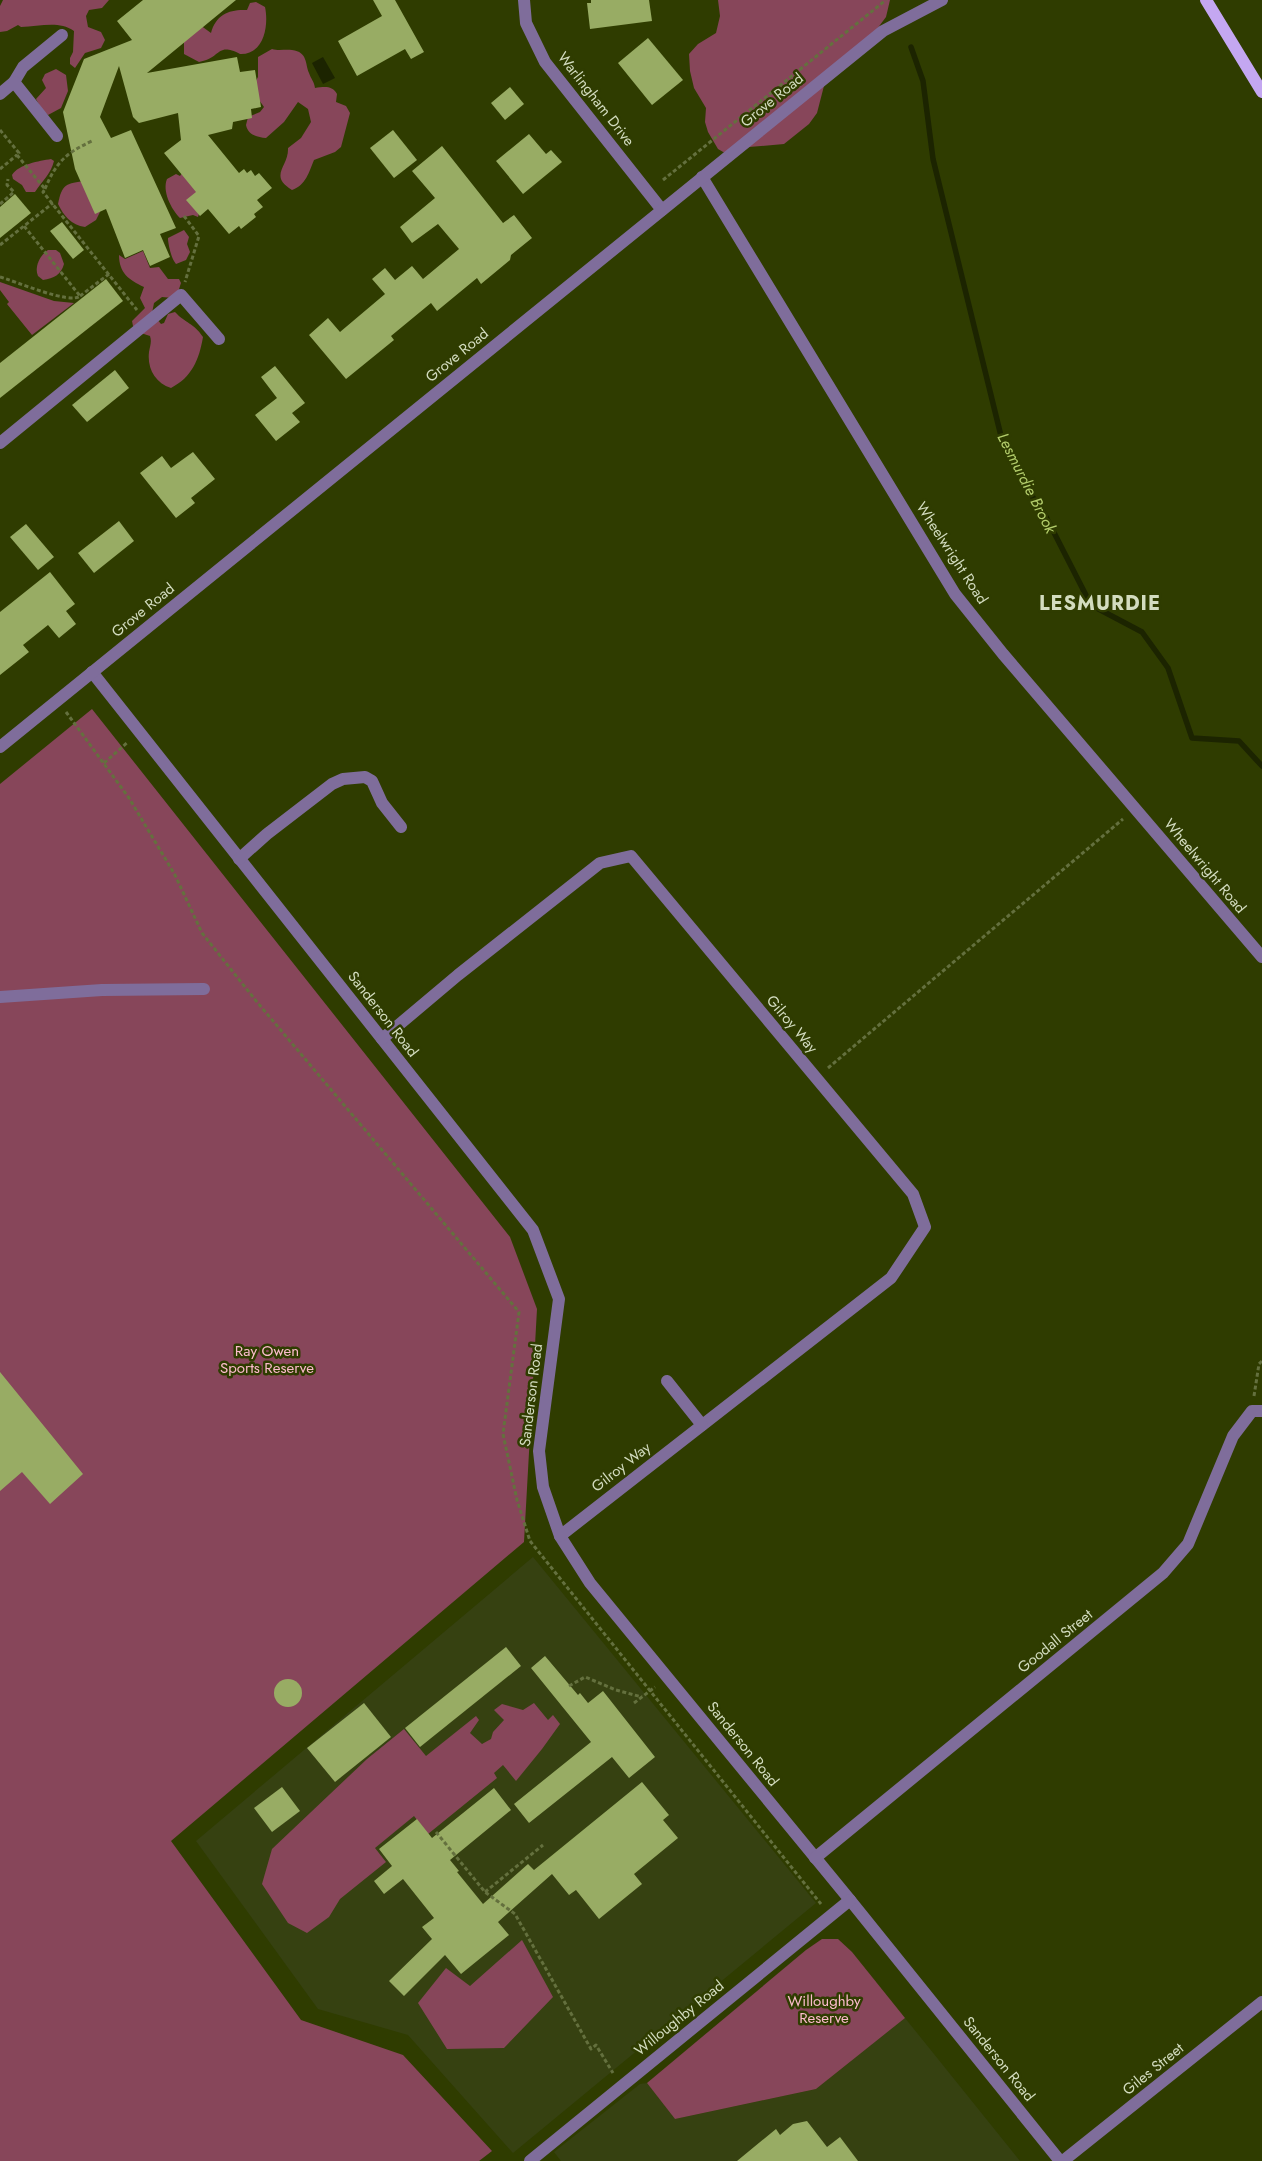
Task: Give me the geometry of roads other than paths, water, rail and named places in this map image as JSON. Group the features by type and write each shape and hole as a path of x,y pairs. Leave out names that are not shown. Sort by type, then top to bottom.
{"main road":[{"path":"1206,0 1262,92"}],"street":[{"name":"Warlingham Drive","path":"524,0 526,23 545,62 662,210"},
{"name":"Grove Road","path":"0,747 883,31 942,0"},
{"path":"0,94 14,82 23,67 62,35"},
{"path":"14,82 57,136"},
{"name":"Wheelwright Road","path":"702,177 955,594 1262,957"},
{"path":"1,441 181,295 219,339"},
{"name":"Sanderson Road","path":"92,672 533,1230 559,1299 539,1450 544,1487 560,1536 590,1582 1062,2161"},
{"path":"239,859 287,818 332,784 343,779 365,777 372,781 382,803 401,827"},
{"name":"Gilroy Way","path":"382,1039 458,975 600,863 631,856 914,1194 925,1227 891,1278 560,1536"},
{"path":"0,997 102,990 204,989"},
{"path":"667,1381 702,1425"},
{"name":"Goodall Street","path":"815,1858 1163,1573 1188,1544 1233,1436 1257,1411"},
{"name":"Willoughby Road","path":"530,2161 850,1900"},
{"name":"Giles Street","path":"1062,2161 1262,2002"}],"waterway":[{"name":"Lesmurdie Brook","path":"911,47 923,81 933,159 1002,440 1027,489 1044,513 1091,605 1142,632 1168,668 1192,738 1239,741 1262,766"}],"district":[{"name":"LESMURDIE","path":"1100,603"}],"park label":[{"name":"Ray Owen Sports Reserve","path":"267,1360"},
{"name":"Willoughby Reserve","path":"824,2010"}]}
